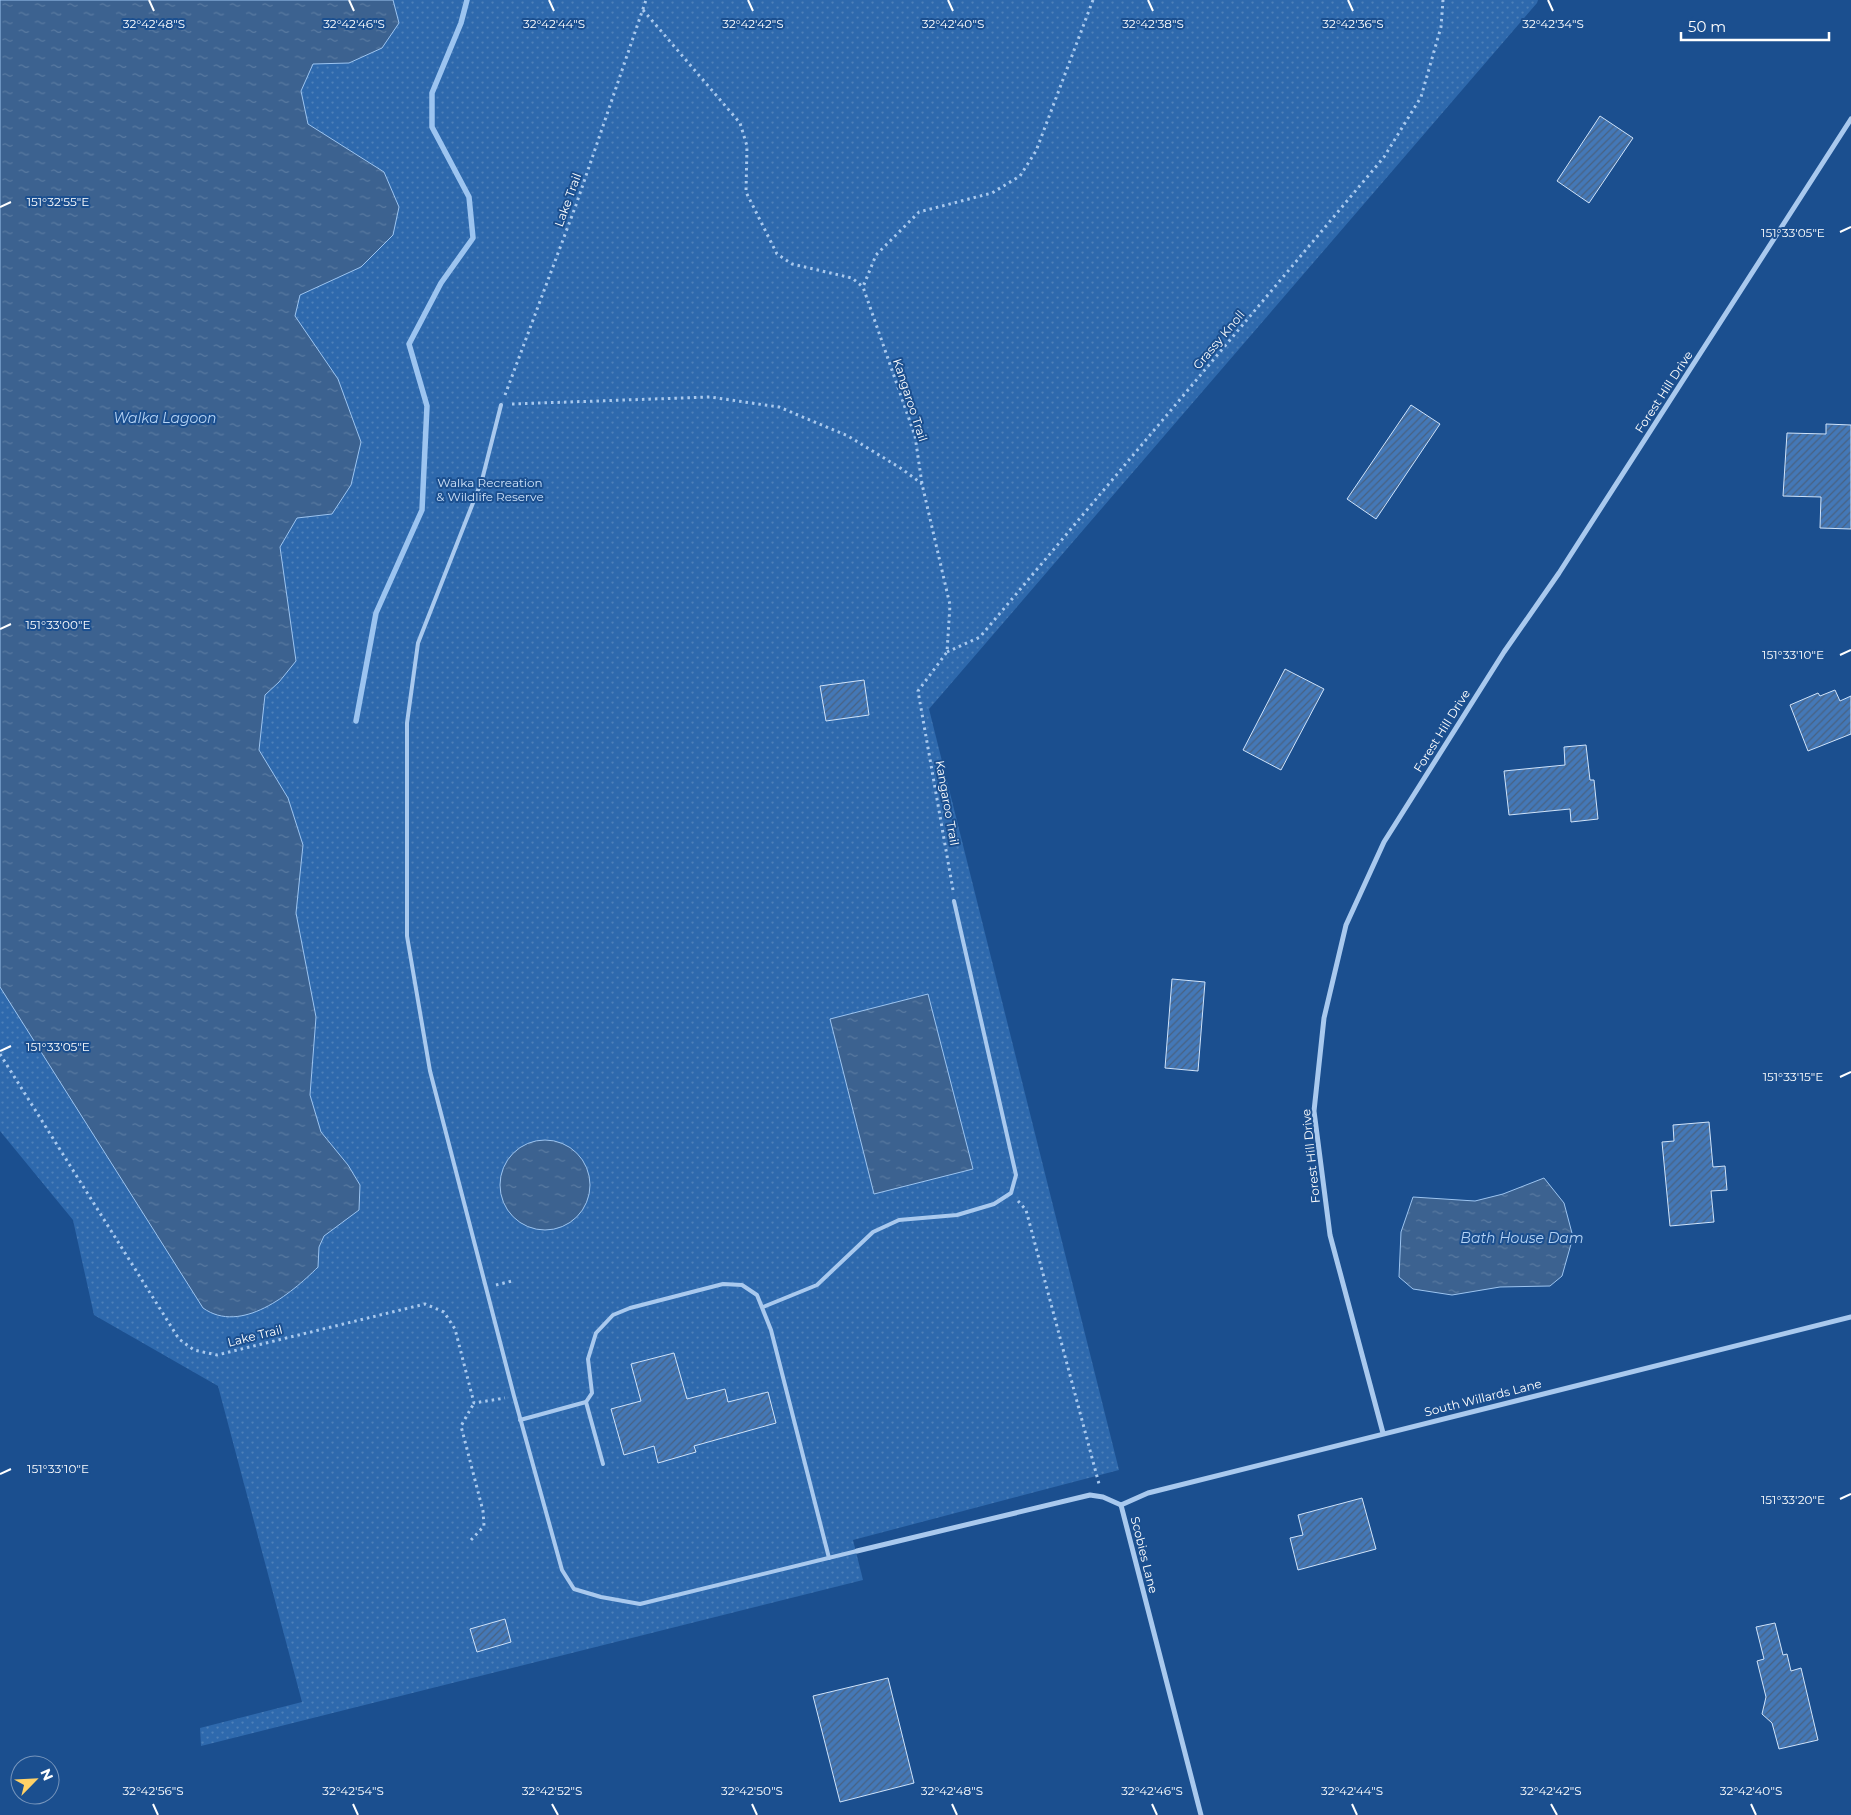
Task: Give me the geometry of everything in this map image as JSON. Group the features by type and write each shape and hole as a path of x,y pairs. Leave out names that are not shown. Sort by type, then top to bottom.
{"street":[{"name":"Forest Hill Drive","path":"1383,1434 1330,1235 1314,1111 1324,1018 1346,925 1384,842 1504,652 1558,574 1851,119"},
{"name":"South Willards Lane","path":"1121,1505 1148,1493 1851,1317"},
{"name":"Scobies Lane","path":"857,1551 1090,1495 1103,1497 1121,1505 1201,1815"}],"lane":[{"path":"501,404 482,480 418,643 407,723 407,936 430,1071 520,1420 562,1570 574,1589 601,1597 640,1604 857,1551"},
{"path":"763,1307 817,1285 873,1232 899,1220 957,1215 994,1204 1011,1193 1016,1175 954,901"},
{"path":"520,1420 586,1402 592,1393 588,1359 596,1333 613,1315 630,1308 723,1284 742,1285 757,1295 763,1307 829,1558"},
{"path":"586,1402 603,1464"}],"path":[{"name":"Lake Trail","path":"501,404 576,205 646,0"},
{"path":"643,10 740,123 747,146 746,192 777,254 792,264 852,278 863,287 876,255 919,212 992,193 1020,176 1036,151 1093,0"},
{"name":"Grassy Knoll","path":"947,652 980,637 1384,157 1421,97 1441,27 1443,0"},
{"name":"Kangaroo Trail","path":"863,287 915,436 922,484 950,605 947,652 918,691 952,876 954,901"},
{"path":"501,404 710,397 780,407 848,436 902,469 922,484"},
{"name":"Lake Trail","path":"0,1054 180,1340 194,1350 217,1355 425,1304 444,1312 455,1329 474,1403"},
{"path":"1011,1193 1026,1210 1103,1497"},
{"path":"506,1283 512,1281"},
{"path":"470,1540 484,1526 483,1511 461,1426 474,1403 514,1396"}],"green space":[{"name":"Walka Recreation & Wildlife Reserve","path":"0,0 1538,0 929,709 1119,1470 853,1540 863,1580 201,1746 200,1728 302,1702 218,1386 94,1315 73,1220 0,1131"}],"water":[{"name":"Walka Lagoon","path":"0,0 393,0 399,23 382,48 349,63 313,64 301,91 308,124 384,172 399,207 393,235 361,267 300,295 295,316 338,379 361,442 351,485 332,514 297,518 280,547 296,661 279,682 265,695 259,750 288,798 303,845 296,913 316,1017 310,1095 321,1132 348,1165 360,1185 359,1210 324,1236 319,1247 318,1267 307,1278 265,1308 233,1317 218,1315 203,1308 0,987"},
{"path":"928,994 973,1169 874,1194 830,1019"},
{"path":"545,1140 562,1143 577,1153 587,1168 590,1185 587,1202 577,1217 562,1227 545,1230 528,1227 513,1217 503,1202 500,1185 503,1168 513,1153 528,1143"},
{"name":"Bath House Dam","path":"1544,1178 1564,1203 1573,1237 1562,1276 1550,1286 1500,1287 1452,1295 1413,1289 1399,1277 1401,1232 1413,1197 1475,1201 1503,1194"}],"building":[{"path":"1600,116 1633,138 1589,203 1557,181"},
{"path":"1411,405 1440,424 1376,519 1347,499"},
{"path":"1826,424 1851,425 1851,529 1820,528 1821,497 1783,496 1787,433 1826,434"},
{"path":"1285,669 1324,689 1281,770 1243,750"},
{"path":"864,680 869,715 826,721 820,686"},
{"path":"1835,690 1840,701 1851,696 1851,734 1808,751 1790,705 1818,693 1820,696"},
{"path":"1586,745 1590,780 1594,780 1598,819 1571,822 1570,809 1509,815 1504,771 1565,765 1564,747"},
{"path":"1172,979 1205,982 1198,1071 1165,1068"},
{"path":"1709,1122 1713,1167 1725,1166 1727,1190 1711,1191 1714,1222 1670,1226 1662,1142 1674,1141 1673,1125"},
{"path":"674,1353 687,1399 725,1389 728,1402 768,1392 776,1423 694,1446 696,1452 658,1463 654,1446 624,1455 611,1409 641,1401 631,1364"},
{"path":"1362,1498 1376,1549 1298,1570 1290,1538 1303,1535 1298,1515"},
{"path":"505,1619 511,1642 477,1652 470,1629"},
{"path":"1775,1623 1783,1655 1787,1654 1791,1671 1801,1668 1818,1740 1779,1749 1772,1723 1762,1714 1766,1697 1757,1661 1764,1659 1756,1627"},
{"path":"888,1678 914,1783 840,1802 813,1696"}],"waterway":[{"path":"356,721 376,613 422,510 427,406 409,344 441,283 473,238 469,197 432,127 432,93 461,23 467,0"}]}
